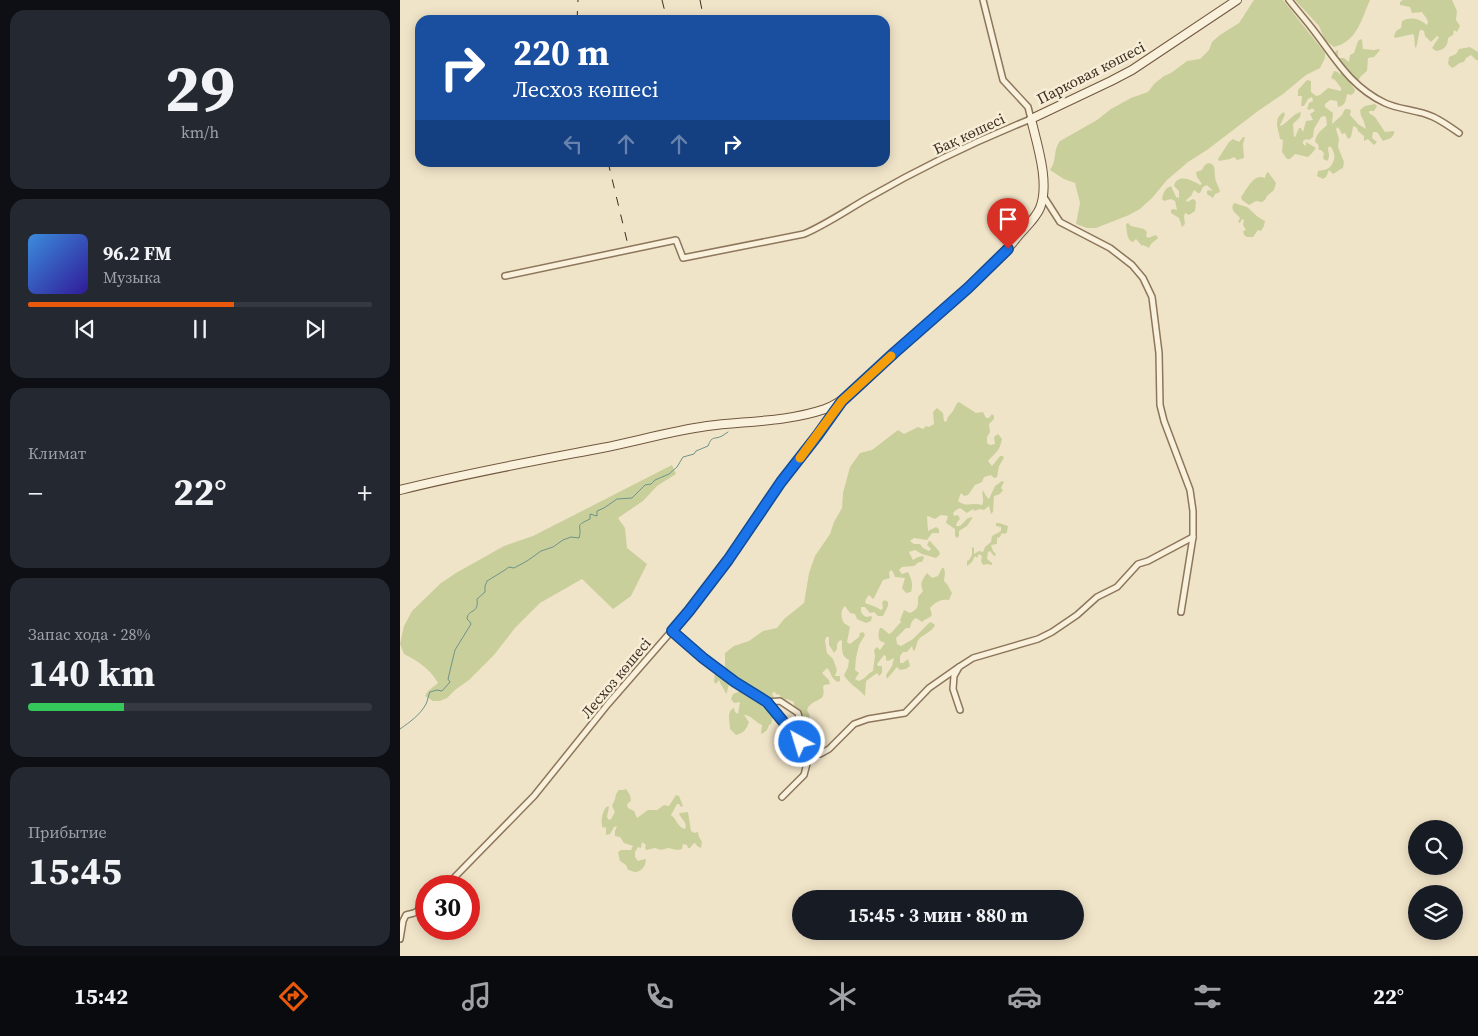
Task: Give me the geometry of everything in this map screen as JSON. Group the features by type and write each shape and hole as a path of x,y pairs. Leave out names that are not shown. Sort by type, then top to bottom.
{"street":[{"path":"400,490 502,467 706,426 800,415 824,409 842,401 988,270 1032,221 1040,209 1044,197 1044,179 1028,108 1003,80 983,0"},
{"name":"Парковая көшесі","path":"1031,119 1111,82 1132,70 1238,0"},
{"path":"1289,0 1336,61 1358,86 1384,103 1400,109 1420,112 1442,121 1459,133"},
{"name":"Бақ көшесі","path":"505,276 676,240 683,258 804,234 822,226 868,198 918,172 1031,119"},
{"path":"1044,197 1060,222 1110,248 1132,265 1142,278 1152,297 1159,353 1160,405 1164,421 1190,490 1193,510 1193,538 1181,612"},
{"name":"Лесхоз көшесі","path":"457,875 539,790 608,704 689,611 728,560 781,482 842,401"},
{"path":"672,631 735,682 767,702 810,752 820,754 829,749 854,724 868,719 905,713 928,688 973,658 1052,632 1077,615 1097,597 1117,587 1138,564 1148,561 1193,538"},
{"path":"960,667 954,676 953,689 960,710"},
{"path":"767,702 780,701 798,713 800,742"},
{"path":"782,797 804,775 810,752"},
{"path":"400,939 403,914"}],"green space":[{"path":"1254,0 1283,0 1325,53 1325,58 1320,68 1306,75 1283,94 1188,162 1167,180 1140,209 1096,228 1087,228 1076,224 1080,203 1075,183 1064,179 1050,170 1060,141 1097,120 1111,109 1131,98 1148,92 1164,76 1187,61 1200,59 1209,50 1212,42 1239,23"},
{"path":"1295,0 1370,0 1353,35 1342,44 1334,47 1325,40 1319,26"},
{"path":"1403,0 1452,0 1457,11 1456,20 1460,26 1457,32 1454,30 1453,35 1448,38 1445,47 1436,51 1432,48 1439,37 1437,36 1431,42 1422,30 1420,30 1416,48 1413,34 1395,38 1396,31 1401,28 1402,21 1405,19 1412,18 1427,25 1428,23 1422,12 1412,13 1410,7 1400,5 1400,2"},
{"path":"1361,39 1363,49 1380,50 1374,57 1368,58 1367,71 1358,81 1351,84 1355,90 1354,93 1351,95 1347,94 1344,104 1338,107 1337,101 1330,100 1325,104 1325,107 1333,113 1332,124 1342,115 1345,109 1348,109 1351,110 1350,115 1358,124 1366,129 1360,110 1365,106 1375,104 1377,106 1374,111 1369,111 1369,113 1375,117 1385,132 1394,131 1394,134 1391,138 1383,141 1377,132 1373,132 1372,138 1377,142 1374,145 1368,139 1364,141 1364,136 1354,126 1351,137 1348,139 1345,133 1342,134 1338,127 1336,129 1339,139 1338,147 1344,162 1343,168 1333,174 1329,170 1323,179 1317,176 1318,171 1329,168 1333,163 1334,157 1330,146 1328,148 1329,158 1327,161 1325,160 1323,158 1324,153 1319,150 1315,142 1318,134 1327,125 1326,117 1321,117 1314,129 1313,137 1303,141 1303,144 1306,146 1306,142 1316,148 1312,153 1308,157 1295,154 1290,159 1287,159 1282,152 1283,140 1280,139 1277,121 1284,112 1285,115 1281,126 1301,112 1300,117 1293,124 1294,137 1299,128 1303,132 1306,121 1313,120 1310,114 1315,111 1312,108 1310,110 1307,109 1309,103 1313,101 1312,97 1308,99 1304,106 1301,106 1302,96 1298,96 1298,90 1307,80 1311,81 1311,92 1316,96 1328,88 1341,91 1335,80 1331,78 1334,71 1340,75 1345,66 1341,65 1334,54 1338,50 1338,58 1344,58 1349,62 1350,55 1354,53 1358,41"},
{"path":"1470,47 1478,52 1478,60 1471,55 1464,62 1452,68 1448,64 1449,57 1456,54 1459,49"},
{"path":"1245,137 1243,144 1244,158 1237,160 1234,157 1219,161 1218,159 1229,142 1233,139 1239,142"},
{"path":"1208,163 1214,167 1220,192 1215,194 1213,198 1207,194 1208,190 1213,191 1207,185 1203,187 1200,193 1194,190 1186,200 1187,202 1195,200 1195,211 1189,215 1185,213 1185,224 1182,227 1179,218 1171,213 1173,209 1177,210 1175,201 1171,199 1164,201 1162,199 1164,193 1171,186 1176,197 1179,198 1179,191 1174,186 1181,179 1202,184 1196,172 1202,170"},
{"path":"1268,172 1276,183 1274,190 1265,200 1262,202 1256,201 1249,205 1242,200 1241,197 1251,183 1257,178 1265,178"},
{"path":"1234,203 1247,207 1265,221 1261,231 1258,230 1253,237 1244,235 1243,231 1246,230 1243,225 1244,220 1242,219 1240,223 1238,222 1240,218 1232,208"},
{"path":"1128,223 1131,226 1144,229 1147,232 1146,236 1148,238 1156,235 1158,238 1149,248 1142,246 1136,239 1133,242 1131,241 1127,232 1126,224"},
{"path":"959,402 976,413 983,412 986,418 989,418 992,414 994,416 994,419 989,424 990,432 987,437 987,443 990,445 995,444 994,437 998,434 1002,439 999,449 988,461 992,466 1000,456 1004,458 999,466 997,477 994,478 991,475 984,477 982,482 975,485 968,495 964,496 961,493 958,501 967,505 982,505 983,490 989,499 995,486 1002,481 1004,482 1001,488 1003,490 1000,494 994,496 993,512 991,514 989,506 984,510 974,511 973,509 967,513 960,508 956,510 953,513 954,516 958,515 960,519 956,526 960,526 968,518 973,517 967,526 959,531 957,538 955,536 955,529 946,523 948,516 941,515 935,519 928,516 928,531 936,527 939,529 939,533 932,533 927,540 914,538 910,541 914,544 920,544 929,551 931,549 927,545 930,541 940,554 936,558 915,550 909,552 913,560 923,556 924,558 922,562 914,566 902,567 899,570 902,574 908,572 912,582 911,592 906,593 902,588 905,578 895,577 891,570 889,573 890,578 883,580 874,598 869,595 865,603 881,610 883,608 882,602 885,600 888,602 883,616 878,616 874,612 870,613 865,607 861,607 861,612 864,616 872,617 871,621 866,623 857,619 855,614 850,613 845,606 842,612 844,623 850,627 847,642 850,644 859,637 860,633 863,632 865,635 859,645 856,658 855,670 859,673 855,679 859,681 873,671 874,650 877,647 880,650 885,643 879,640 880,628 889,634 891,633 901,622 904,610 910,613 916,609 918,597 923,591 922,581 927,573 932,578 938,576 942,568 944,568 944,581 952,593 949,600 936,603 930,608 931,616 922,622 916,618 910,628 906,628 896,638 897,644 901,646 913,639 929,623 931,622 935,625 932,630 919,639 914,651 912,646 900,656 900,663 908,659 910,666 900,670 897,667 887,679 886,675 892,666 894,658 888,661 884,655 877,664 882,666 882,673 879,676 877,673 866,681 865,696 844,675 849,660 843,655 842,641 840,640 837,644 837,649 834,653 829,645 829,637 826,637 827,653 833,659 837,670 835,676 840,676 840,681 838,682 834,679 827,668 822,673 829,680 830,684 824,685 823,696 809,706 807,710 810,716 806,721 802,720 794,707 794,702 787,699 782,701 780,695 775,692 772,693 774,699 766,697 765,707 769,705 772,717 771,724 767,730 762,734 762,725 749,716 744,715 749,722 748,725 743,732 736,735 730,729 729,714 734,708 738,714 740,702 734,703 731,699 733,694 743,690 745,686 743,682 736,682 731,677 726,694 719,680 716,684 714,682 715,671 721,674 725,667 725,653 734,646 749,641 763,631 777,628 784,619 804,603 809,573 815,556 830,534 842,508 843,493 850,467 860,453 872,450 898,430 904,434 918,427 923,429 926,426 929,427 934,424 933,412 937,408 943,413 944,421 946,422"},
{"path":"672,465 676,474 657,486 643,501 618,518 625,528 627,548 647,564 631,596 613,609 582,579 540,603 515,628 494,655 469,680 447,698 433,701 425,696 438,683 423,666 404,654 400,644 404,626 412,611 441,583 504,546 533,536"},
{"path":"996,523 1008,526 1007,532 1005,534 1002,533 997,538 997,544 991,545 996,554 995,556 990,551 988,552 987,559 992,565 983,565 981,561 982,556 979,554 967,566 967,561 972,555 972,547 974,548 974,554 979,551 983,552 985,547 991,542 992,536 1001,531 1001,527 996,526"},
{"path":"626,789 631,801 627,804 628,808 634,811 637,818 648,810 657,810 664,805 669,806 676,795 679,796 683,806 681,807 677,804 671,815 680,827 685,829 685,823 679,814 688,812 691,831 694,833 698,832 702,842 701,848 695,843 690,848 683,844 682,849 677,850 655,848 646,850 646,845 642,842 641,848 638,847 635,852 635,857 638,861 646,860 644,866 637,872 628,870 626,865 620,861 618,852 621,850 631,850 633,846 624,843 620,837 615,836 617,826 614,827 610,834 606,835 606,827 603,828 602,823 602,816 606,808 609,807 607,817 609,820 615,812 612,806 616,794 619,790"}],"waterway":[{"path":"400,729 421,712 430,692 442,691 450,682 448,679 455,650 471,624 467,619 469,613 475,609 477,599 485,592 487,581 509,567 514,568 563,540 571,537 579,538 580,525 590,519 590,514 597,516 597,511 617,499 632,498 645,485 651,484 655,480 669,474 677,467 683,457 694,454 696,451 708,446 712,439 728,432"}],"railway":[{"path":"577,15 578,0"},
{"path":"662,0 666,15"},
{"path":"700,0 703,15"},
{"path":"609,167 628,245"}],"slow traffic":[{"path":"800,458 842,401 891,356"}],"route":[{"path":"800,742 767,702 735,682 672,631 728,560 781,482 842,401 939,315 1008,249"}]}
